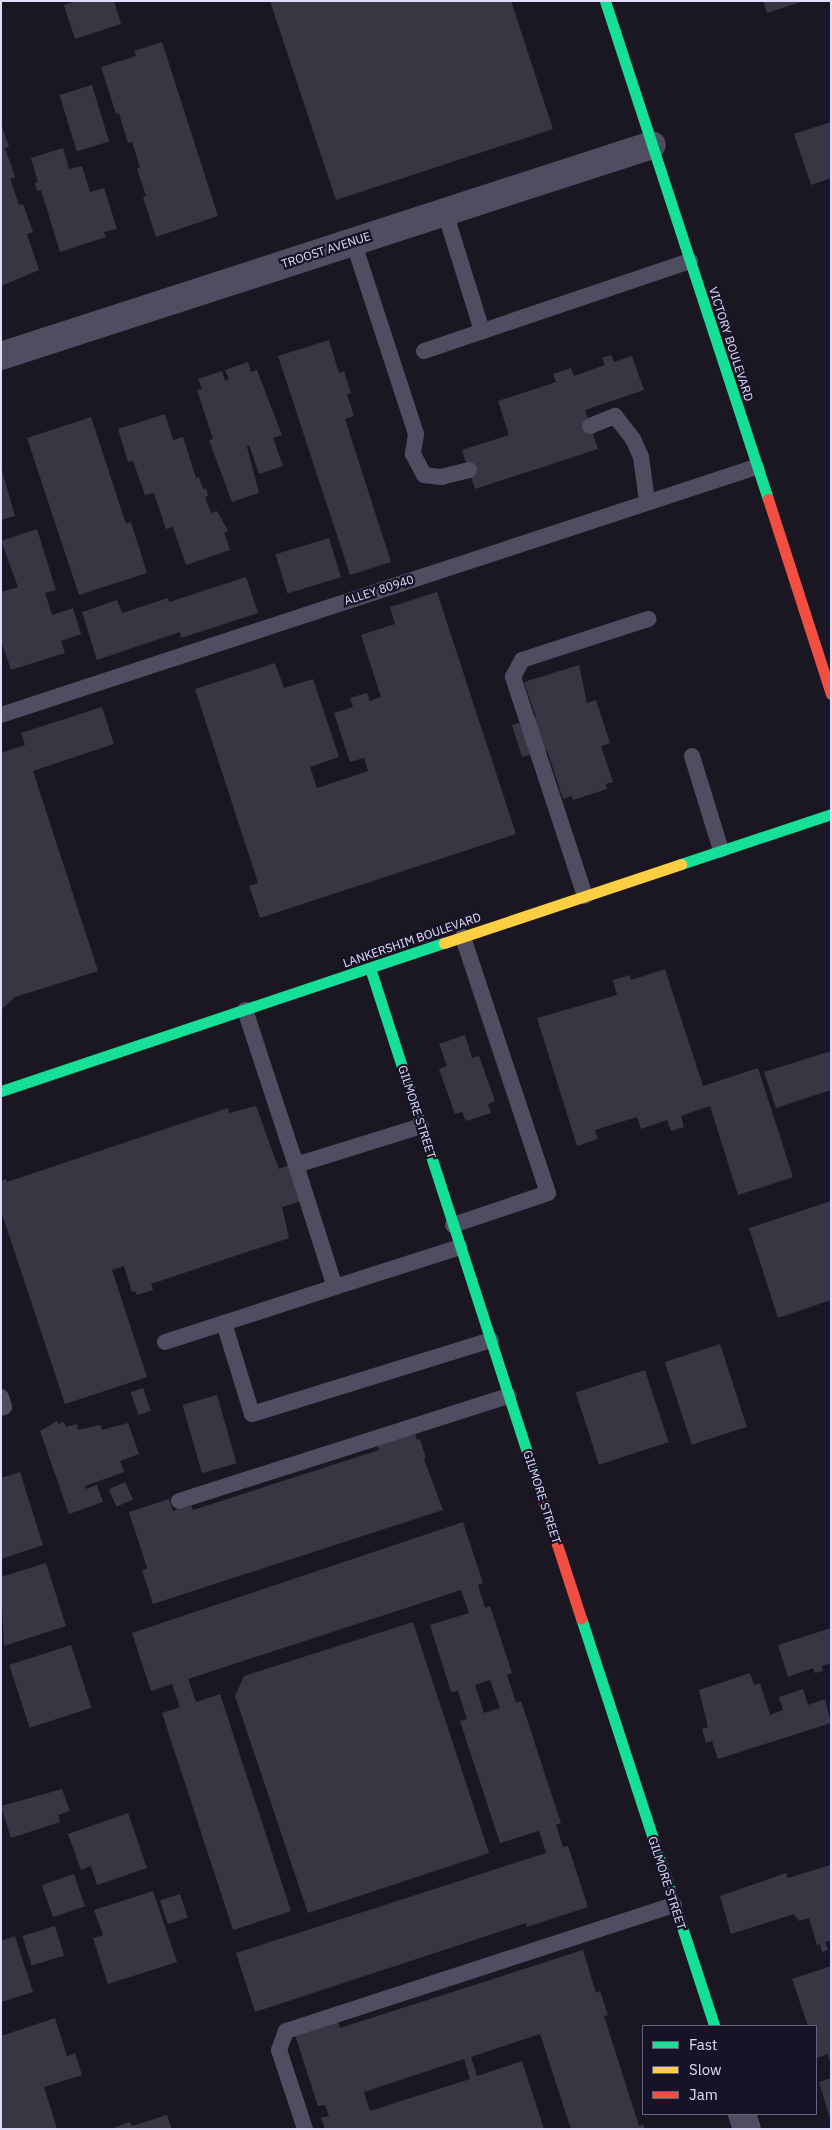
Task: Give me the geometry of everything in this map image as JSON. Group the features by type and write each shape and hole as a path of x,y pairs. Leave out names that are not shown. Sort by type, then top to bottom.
{"main road":[{"name":"VICTORY BOULEVARD","path":"605,1 831,694"},
{"name":"LANKERSHIM BOULEVARD","path":"1,1091 831,814"},
{"name":"GILMORE STREET","path":"370,968 714,2025"}],"street":[{"name":"TROOST AVENUE","path":"1,356 652,145"},
{"path":"742,2115 747,2129"}],"lane":[{"path":"445,212 482,331"},
{"path":"353,241 416,434 413,454 424,475 441,477 469,470"},
{"path":"424,351 690,262"},
{"path":"590,426 615,416 633,439 640,458 647,501"},
{"name":"ALLEY 80940","path":"1,715 647,501 756,467"},
{"path":"585,896 513,677 522,660 648,619"},
{"path":"692,756 721,850"},
{"path":"453,1225 548,1193 463,937"},
{"path":"245,1010 335,1287"},
{"path":"296,1165 421,1126"},
{"path":"164,1342 460,1247"},
{"path":"224,1323 252,1414 491,1340"},
{"path":"180,1501 509,1396"},
{"path":"1,1397 4,1407 1,1408"},
{"path":"305,2129 279,2050 286,2031 674,1905"}],"building":[{"path":"76,1 114,1 121,24 75,39 64,5"},
{"path":"270,1 511,1 553,129 336,200"},
{"path":"763,1 801,1 801,2 767,13"},
{"path":"162,42 218,216 156,237 143,197 146,196 137,169 140,167 132,142 128,143 119,113 116,114 101,67 136,56 134,51"},
{"path":"92,85 109,141 77,151 59,95"},
{"path":"831,122 831,178 811,185 794,134"},
{"path":"1,124 9,147 5,148 15,177 10,179 19,205 23,204 33,232 27,234 39,270 1,286"},
{"path":"63,148 69,169 82,166 90,192 104,188 117,229 104,232 106,237 60,252 41,190 37,191 35,183 38,182 31,158"},
{"path":"329,340 339,373 344,371 351,393 347,394 354,416 345,419 391,562 350,575 278,356"},
{"path":"611,355 614,362 632,356 644,390 585,410 598,449 475,489 462,450 509,435 498,401 556,382 553,374 571,368 574,376 605,365 602,358"},
{"path":"248,362 251,372 257,370 282,435 273,438 283,466 259,474 249,445 247,447 259,493 232,502 209,440 213,439 197,390 202,389 198,379 222,371 225,381 229,379 225,370"},
{"path":"165,414 173,440 183,437 196,478 199,477 203,489 206,488 208,496 205,497 211,513 217,511 228,531 224,533 230,550 186,565 173,527 166,529 154,493 145,495 133,461 128,462 118,429"},
{"path":"91,417 126,524 131,522 147,573 79,595 27,438"},
{"path":"1,472 15,516 1,520"},
{"path":"37,529 56,590 45,593 52,615 73,608 81,634 61,641 65,653 11,670 1,641 1,592 18,587 1,541"},
{"path":"329,538 341,577 287,594 275,554"},
{"path":"246,577 258,613 181,638 180,632 97,660 82,612 117,600 122,613 168,598 169,602"},
{"path":"437,592 516,834 260,918 249,886 258,883 195,689 275,663 284,688 313,679 339,757 310,767 317,788 368,771 364,758 350,762 334,713 353,707 350,698 367,693 370,701 381,697 361,635 395,624 390,607"},
{"path":"579,665 587,703 596,700 610,743 601,746 613,782 606,784 607,789 573,800 572,796 563,799 547,750 522,757 512,725 536,717 524,682"},
{"path":"102,707 114,744 33,771 98,971 15,997 1,1010 1,753 25,745 21,733"},
{"path":"665,969 703,1086 758,1068 793,1177 738,1195 710,1106 681,1116 684,1127 671,1131 667,1120 641,1129 637,1117 595,1130 598,1139 577,1146 537,1018 617,995 613,980 630,975 631,980"},
{"path":"465,1035 472,1058 479,1056 495,1101 488,1104 491,1113 466,1121 462,1112 455,1114 439,1069 447,1066 439,1044"},
{"path":"831,1051 831,1090 776,1108 764,1072"},
{"path":"256,1106 279,1169 289,1165 301,1201 282,1207 289,1238 151,1284 153,1290 137,1295 135,1291 132,1292 124,1266 112,1270 147,1377 65,1404 1,1211 1,1181 6,1179 7,1182 228,1108 229,1113"},
{"path":"831,1201 831,1300 778,1318 749,1228"},
{"path":"720,1344 747,1427 692,1445 665,1362"},
{"path":"645,1370 668,1442 599,1465 576,1393"},
{"path":"143,1388 151,1411 139,1415 131,1392"},
{"path":"217,1395 237,1463 202,1473 182,1405"},
{"path":"57,1421 58,1424 64,1422 66,1427 77,1424 78,1430 100,1425 102,1430 128,1423 139,1454 120,1461 124,1472 85,1486 86,1489 97,1485 103,1502 69,1514 40,1431"},
{"path":"415,1433 417,1440 420,1439 426,1458 424,1459 443,1510 153,1604 142,1570 147,1568 129,1512 169,1499 173,1511 191,1505 193,1510 379,1450 377,1445"},
{"path":"20,1472 43,1545 1,1559 1,1478"},
{"path":"125,1482 133,1499 117,1507 109,1490"},
{"path":"463,1522 483,1583 478,1585 485,1608 490,1606 512,1673 507,1675 516,1703 521,1701 561,1823 556,1825 563,1847 568,1846 588,1907 527,1927 526,1923 255,2012 236,1953 546,1853 539,1831 500,1843 460,1721 467,1719 458,1691 451,1692 430,1625 469,1613 461,1590 188,1679 196,1702 220,1694 291,1911 233,1930 162,1713 180,1707 172,1684 151,1691 132,1633","holes":["490,1680 500,1708 484,1713 475,1685"]},
{"path":"46,1563 66,1626 4,1646 1,1577"},
{"path":"413,1622 489,1853 308,1913 235,1696 244,1676"},
{"path":"831,1628 831,1663 822,1666 823,1671 815,1673 813,1668 788,1677 778,1645"},
{"path":"71,1645 91,1708 30,1728 9,1665"},
{"path":"750,1673 754,1685 760,1683 770,1715 783,1710 779,1697 803,1689 808,1705 825,1699 831,1723 718,1759 712,1741 706,1743 702,1729 708,1727 699,1690"},
{"path":"62,1789 70,1811 58,1815 60,1822 11,1838 1,1806"},
{"path":"128,1813 147,1868 97,1885 91,1866 81,1870 68,1834"},
{"path":"831,1865 831,1940 825,1942 828,1950 822,1952 820,1944 817,1945 809,1918 799,1921 794,1914 731,1934 720,1896 786,1873 788,1878"},
{"path":"74,1874 85,1906 53,1917 42,1885"},
{"path":"153,1891 177,1962 108,1984 93,1938 103,1935 94,1910"},
{"path":"180,1894 188,1918 168,1924 160,1900"},
{"path":"55,1926 64,1956 32,1966 22,1936"},
{"path":"15,1936 33,1992 1,2002 1,1941"},
{"path":"583,1950 596,1993 600,1991 608,2015 604,2016 639,2126 643,2124 645,2129 571,2129 540,2034 471,2057 477,2076 522,2061 544,2129 325,2129 321,2118 329,2116 325,2105 318,2106 295,2035 338,2021 340,2028","holes":["464,2059 470,2079 370,2111 364,2092"]},
{"path":"831,1966 830,2062 828,2054 817,2058 817,2025 808,2025 792,1979"},
{"path":"55,2018 67,2056 75,2053 82,2075 44,2087 57,2129 1,2129 1,2036"},
{"path":"831,2078 831,2119 830,2119 819,2082"},
{"path":"167,2115 172,2129 111,2129 130,2122 132,2126"}],"traffic: fast":[{"path":"605,1 768,499"},
{"path":"681,864 831,814"},
{"path":"1,1091 444,943"},
{"path":"370,968 540,1492"},
{"path":"581,1618 714,2025"}],"traffic: slow":[{"path":"444,943 681,864"}],"traffic: jam":[{"path":"768,499 831,694"},
{"path":"540,1492 581,1618"}]}
